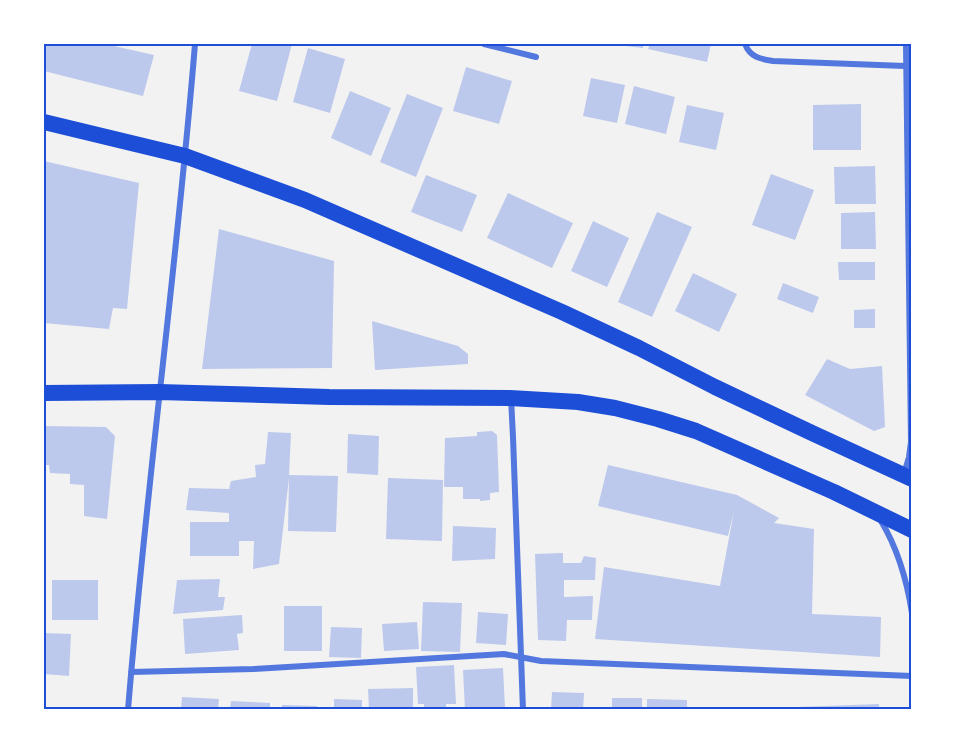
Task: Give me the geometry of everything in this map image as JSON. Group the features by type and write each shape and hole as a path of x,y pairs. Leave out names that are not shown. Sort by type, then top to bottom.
{"highway":[{"path":"44,122 185,156 304,200 562,312 812,434 908,477"},
{"path":"44,393 159,392 329,397 510,398 578,402 615,408 696,431 834,492 912,530"}],"street":[{"path":"128,710 195,44"},
{"path":"484,44 536,57"},
{"path":"745,44 747,50 758,59 905,66"},
{"path":"906,44 911,442 908,477"},
{"path":"510,398 523,710"},
{"path":"875,512 887,531 902,568 912,613"},
{"path":"131,672 253,669 504,654 541,661 912,676"}],"building":[{"path":"44,44 105,44 154,55 143,96 44,71"},
{"path":"252,44 292,44 277,101 239,91"},
{"path":"643,44 643,48 617,45"},
{"path":"650,44 711,44 707,62 648,49"},
{"path":"308,48 345,59 330,113 293,102"},
{"path":"466,67 512,81 499,124 453,111"},
{"path":"591,78 625,85 617,123 583,116"},
{"path":"634,86 675,97 666,134 625,124"},
{"path":"350,91 391,108 371,156 331,138"},
{"path":"407,94 443,108 416,177 380,162"},
{"path":"861,104 861,150 813,150 813,105"},
{"path":"687,105 724,113 716,150 679,142"},
{"path":"44,161 139,183 127,309 113,308 109,329 44,323"},
{"path":"875,166 876,204 835,204 834,167"},
{"path":"771,174 814,190 795,240 752,225"},
{"path":"426,175 477,195 462,232 411,212"},
{"path":"508,193 573,223 552,268 487,238"},
{"path":"657,212 692,227 652,317 618,302"},
{"path":"875,212 876,249 841,249 841,213"},
{"path":"593,221 629,238 607,287 571,271"},
{"path":"219,229 334,261 332,368 202,369"},
{"path":"838,262 875,262 875,280 839,280"},
{"path":"693,273 737,294 719,332 675,311"},
{"path":"783,283 819,297 813,313 777,299"},
{"path":"875,309 875,328 854,328 854,310"},
{"path":"372,321 458,346 468,354 468,364 375,370"},
{"path":"827,359 850,369 882,366 885,427 874,431 805,395"},
{"path":"44,426 106,427 115,436 107,519 84,516 84,485 70,484 70,474 50,473 49,465 44,465"},
{"path":"492,431 497,435 499,492 490,493 490,500 463,499 463,487 444,487 445,438 477,436 477,432"},
{"path":"268,432 291,433 289,475 338,476 336,532 288,531 289,478 279,564 253,569 254,541 239,541 239,556 190,556 190,522 229,522 229,513 186,510 189,488 229,489 231,481 256,477 255,465 265,464"},
{"path":"348,434 379,436 378,475 347,473"},
{"path":"608,465 737,495 779,518 774,523 814,529 812,614 881,617 880,657 595,639 604,567 720,586 734,511 728,536 598,506"},
{"path":"388,478 443,480 442,541 386,539"},
{"path":"453,526 496,528 495,559 452,561"},
{"path":"563,553 563,563 581,563 584,556 596,558 595,580 564,580 564,597 593,596 592,620 567,620 566,641 538,640 535,554"},
{"path":"220,579 218,597 225,597 223,610 173,614 177,580"},
{"path":"52,580 98,580 98,620 52,620"},
{"path":"423,602 462,603 460,652 421,651"},
{"path":"284,606 322,606 322,651 284,651"},
{"path":"478,612 508,614 506,645 476,643"},
{"path":"242,615 243,633 237,634 239,650 185,654 183,619"},
{"path":"417,622 419,649 384,651 382,624"},
{"path":"331,627 362,628 361,658 329,657"},
{"path":"44,633 71,634 69,676 44,674"},
{"path":"454,665 456,704 446,704 446,710 424,710 424,704 418,704 416,667"},
{"path":"503,668 505,708 465,710 463,670"},
{"path":"413,688 413,710 369,710 368,689"},
{"path":"552,692 584,693 583,710 551,710"},
{"path":"182,697 219,699 218,710 181,710"},
{"path":"612,698 642,698 642,710 612,710"},
{"path":"334,699 362,700 362,710 334,710"},
{"path":"647,699 687,700 687,710 647,710"},
{"path":"231,701 270,703 270,710 230,710"},
{"path":"879,704 879,710 797,710 797,707"},
{"path":"282,705 317,706 317,710 282,710"}]}
